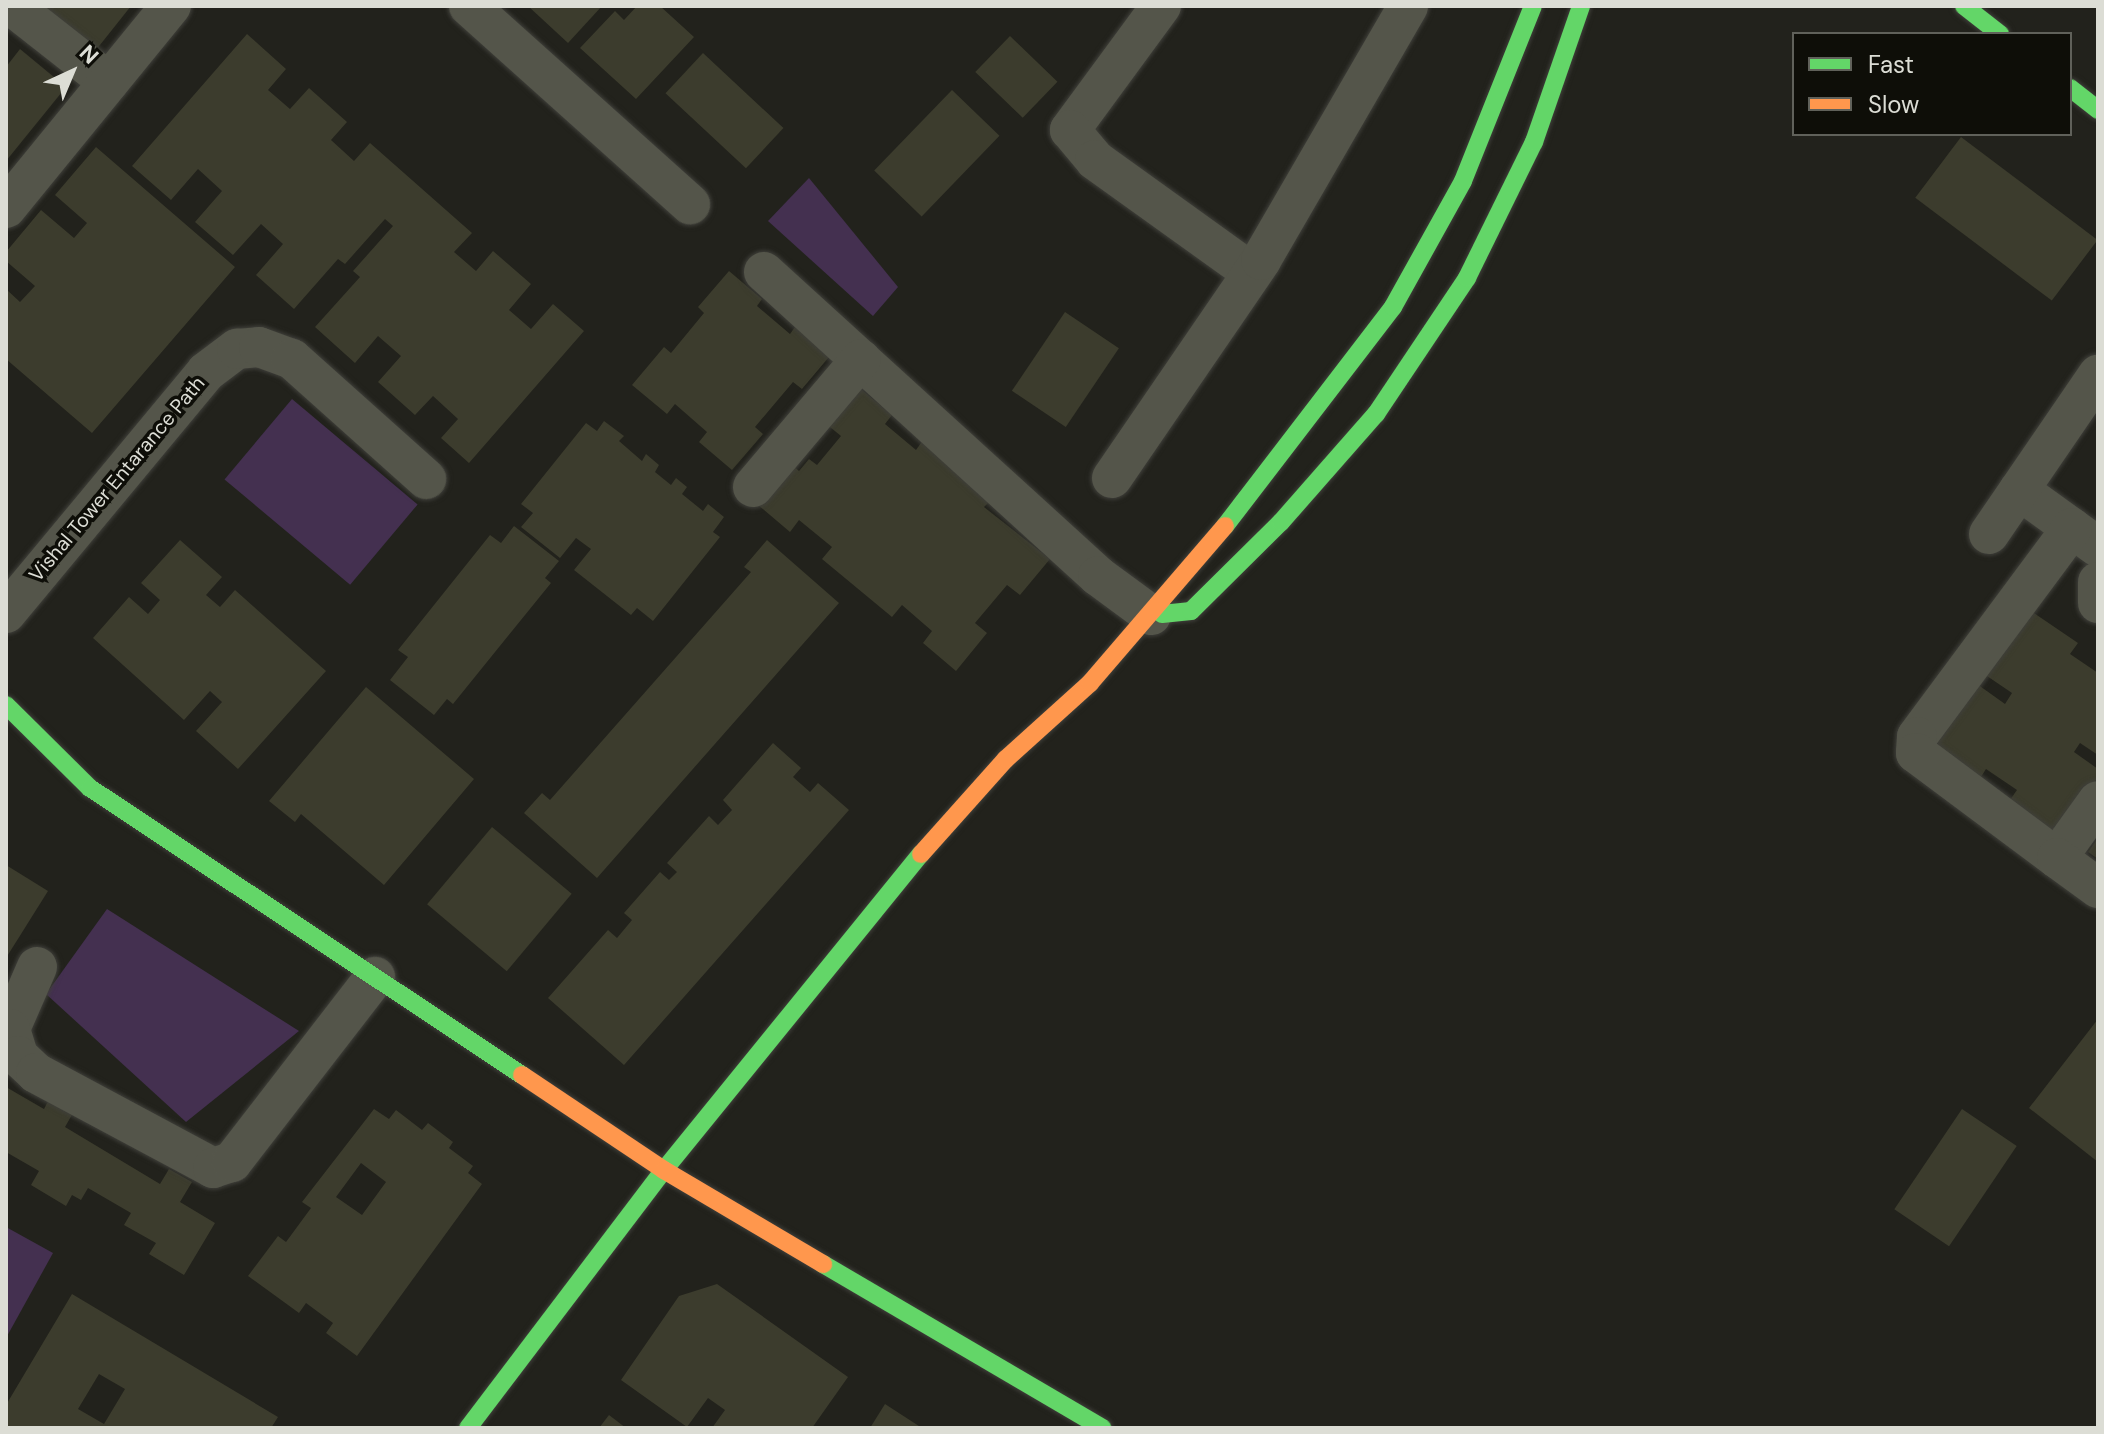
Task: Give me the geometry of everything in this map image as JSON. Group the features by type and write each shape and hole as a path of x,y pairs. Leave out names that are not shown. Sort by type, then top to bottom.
{"street":[{"path":"12,6 109,82"},
{"path":"6,208 171,6"},
{"path":"469,6 690,204"},
{"path":"1161,6 1070,130 1095,160 1252,273"},
{"path":"1112,478 1252,273 1408,6"},
{"path":"468,1428 664,1170 880,900 1006,759 1090,683 1151,615 1257,488 1393,307 1463,181 1533,6"},
{"path":"764,272 1098,576 1151,615 1191,611 1281,522 1376,414 1467,278 1534,142 1581,6"},
{"path":"1964,6 1997,32"},
{"path":"2072,90 2098,110"},
{"name":"Vishal Tower Entarance Path","path":"6,613 206,372 237,349 259,347 292,359 426,479"},
{"path":"753,487 861,359"},
{"path":"1989,534 2098,375"},
{"path":"2019,490 2085,538 1917,737 1916,753 2098,888"},
{"path":"2098,582 2098,603"},
{"path":"6,705 90,788 664,1170 1103,1428"},
{"path":"2057,858 2098,801"},
{"path":"37,967 10,1029 18,1056 36,1073 213,1168 232,1162 375,977"}],"shaded area":[{"path":"809,178 898,287 873,316 768,221"},
{"path":"292,399 418,504 350,585 225,479"},
{"path":"107,909 299,1031 186,1122 46,994"},
{"path":"6,1227 53,1253 6,1338"}],"building":[{"path":"41,6 131,6 96,50"},
{"path":"528,6 602,6 568,43"},
{"path":"637,6 660,6 694,37 636,99 580,48 615,11 624,20"},
{"path":"247,34 286,69 268,90 290,109 309,88 347,122 331,140 354,161 370,143 472,233 454,252 476,271 493,251 531,284 509,310 531,329 553,304 584,331 469,463 441,438 458,419 433,396 415,415 378,382 401,356 378,336 355,363 315,327 360,277 353,271 393,226 385,219 345,264 338,259 294,309 256,275 283,244 261,224 233,255 195,222 222,191 198,169 171,200 132,166"},
{"path":"1010,36 1057,82 1023,118 975,72"},
{"path":"20,49 66,87 6,161 6,67"},
{"path":"703,53 783,128 746,168 665,93"},
{"path":"952,90 999,136 922,216 874,171"},
{"path":"1961,137 2098,240 2052,301 1915,198"},
{"path":"96,147 235,267 92,433 6,359 6,289 20,302 35,286 6,261 6,252 41,210 74,238 87,223 55,195"},
{"path":"729,271 762,299 757,306 790,334 795,327 829,357 802,389 793,382 755,427 763,434 732,470 699,442 707,432 675,404 667,414 632,385 664,347 671,353 704,313 698,307"},
{"path":"1065,312 1119,348 1066,427 1012,391"},
{"path":"856,385 892,415 885,424 916,450 923,440 992,499 984,507 1050,559 1020,595 1007,585 975,623 987,633 956,671 923,643 932,631 902,605 892,617 822,559 832,547 799,520 790,532 757,504 791,464 799,471 809,459 817,465 841,436 825,423"},
{"path":"604,421 624,436 619,441 642,461 646,454 659,465 655,472 671,485 676,478 687,487 682,494 703,511 708,504 724,517 713,532 720,537 653,621 637,608 631,615 574,570 591,549 576,538 560,558 521,527 533,513 521,504 586,423 597,431"},
{"path":"514,526 559,561 545,578 551,583 453,704 447,699 434,715 390,680 408,657 398,650 490,535 501,543"},
{"path":"180,540 222,577 206,595 220,607 235,590 326,671 238,769 196,731 222,702 210,691 184,720 93,638 129,597 148,614 160,600 141,583"},
{"path":"767,540 839,603 597,878 524,813 542,793 550,800 751,572 744,567"},
{"path":"2028,609 2078,643 2070,654 2098,673 2098,755 2080,743 2074,752 2098,769 2098,777 2056,838 2007,804 2017,790 1986,769 1977,783 1930,752 1977,684 2005,704 2012,693 1984,674"},
{"path":"366,687 474,779 384,885 301,814 295,822 269,801"},
{"path":"773,743 801,768 793,777 810,792 818,783 849,810 624,1065 548,998 608,930 617,938 632,920 624,913 660,872 669,880 677,872 667,863 709,816 718,825 732,810 723,800"},
{"path":"492,827 572,894 507,971 427,904"},
{"path":"2098,838 2098,859 2088,852"},
{"path":"6,865 48,891 6,958"},
{"path":"2098,1019 2098,1162 2029,1108"},
{"path":"6,1087 44,1109 49,1099 73,1113 65,1127 160,1184 169,1169 192,1182 180,1202 215,1223 184,1275 149,1254 156,1243 124,1225 131,1213 88,1188 81,1200 72,1195 66,1206 31,1185 39,1171 6,1152"},
{"path":"374,1109 389,1119 396,1110 422,1130 428,1123 453,1142 449,1148 473,1166 468,1173 482,1184 357,1356 326,1333 333,1323 306,1303 299,1313 248,1276 278,1236 286,1242 311,1208 302,1202","holes":["361,1163 386,1182 362,1215 336,1197"]},
{"path":"1962,1109 2017,1146 1949,1246 1894,1209"},
{"path":"717,1284 848,1377 812,1428 712,1428 725,1410 708,1398 687,1427 621,1380 679,1296"},
{"path":"72,1294 278,1417 271,1428 6,1428 6,1405","holes":["99,1374 125,1389 104,1424 78,1409"]},
{"path":"885,1404 922,1428 870,1428"},
{"path":"609,1415 626,1428 599,1428"}],"traffic: fast":[{"path":"1225,526 1393,307 1463,181 1533,6"},
{"path":"1162,614 1191,611 1281,522 1376,414 1467,278 1534,142 1581,6"},
{"path":"1964,6 1997,32"},
{"path":"2072,90 2098,110"},
{"path":"6,705 90,788 522,1075"},
{"path":"468,1428 664,1170 921,854"},
{"path":"823,1264 1103,1428"}],"traffic: slow":[{"path":"921,854 1006,759 1090,683 1225,526"},
{"path":"522,1075 664,1170 823,1264"}]}
